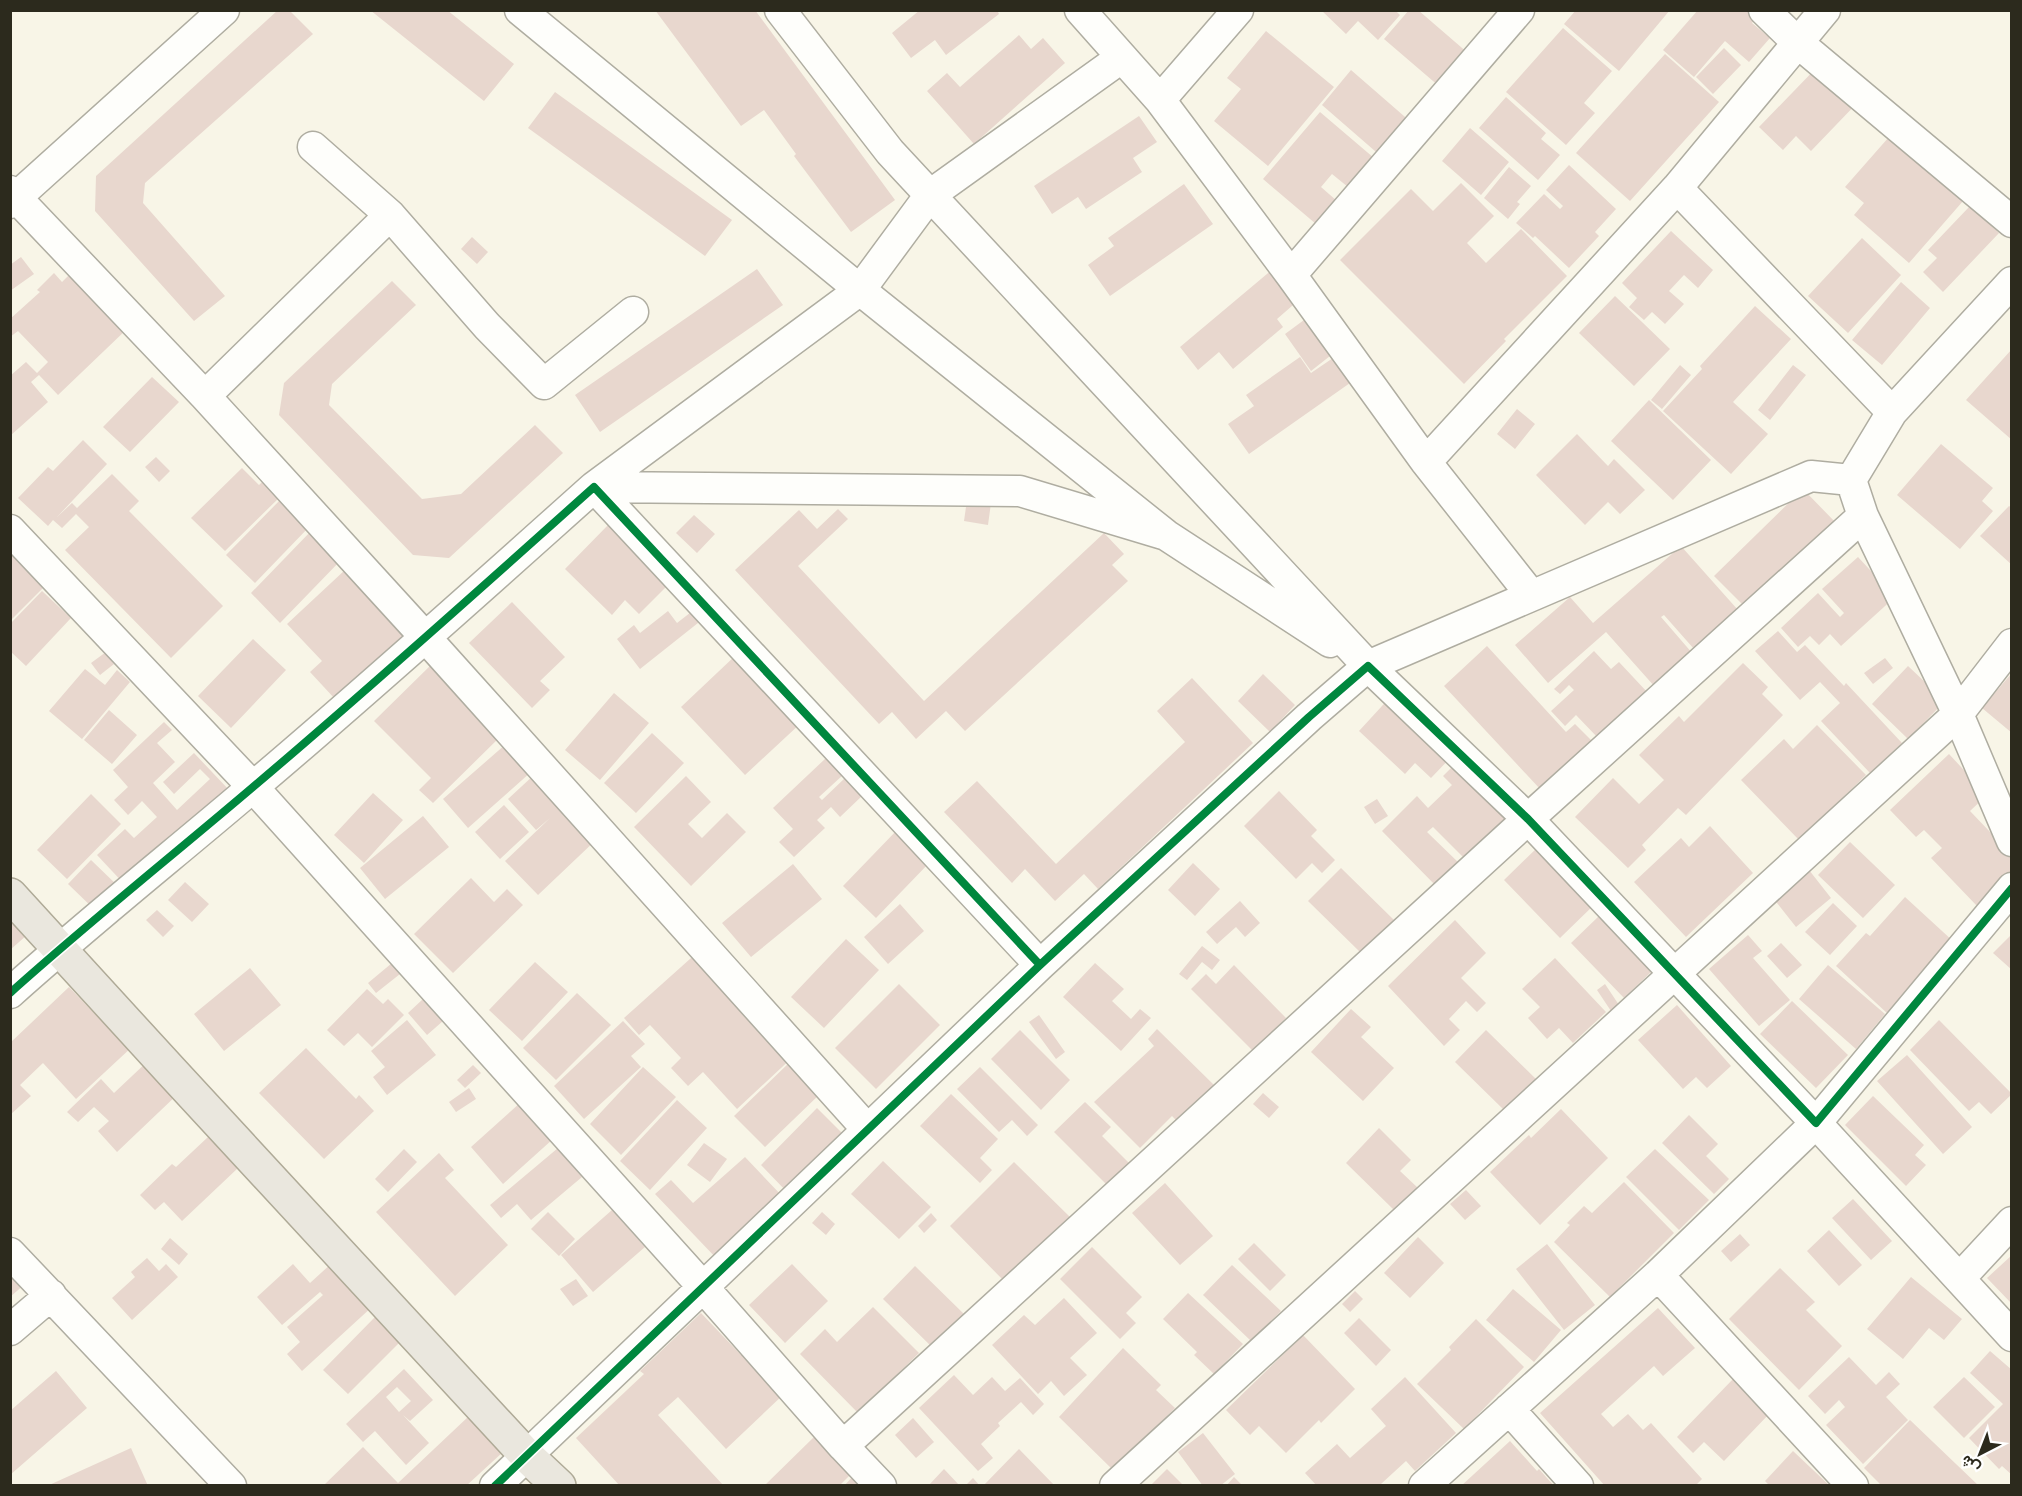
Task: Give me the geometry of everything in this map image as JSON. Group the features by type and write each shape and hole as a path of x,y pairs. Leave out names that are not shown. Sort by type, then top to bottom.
{"main road":[{"path":"10,895 526,1455 559,1485"}],"street":[{"path":"224,10 12,197 205,396 426,638 867,1129"},
{"path":"520,10 860,290 1167,535 1368,666"},
{"path":"780,10 890,152 1368,666 1528,819 1675,972 2012,1336"},
{"path":"1080,10 1160,100 1291,275 1426,462 1531,595"},
{"path":"1160,100 1238,10"},
{"path":"1291,275 1519,10"},
{"path":"1764,10 1797,42 2012,222"},
{"path":"1426,462 1677,188 1825,10"},
{"path":"10,993 426,638 594,487 860,290 930,195 1121,58"},
{"path":"313,147 390,215 487,326 544,384 633,312"},
{"path":"1677,188 1892,412"},
{"path":"205,396 390,215"},
{"path":"2012,282 1892,412 1851,480 1863,516 1958,714 2012,841"},
{"path":"495,1485 1040,965 1309,717 1368,666 1811,476 1851,480"},
{"path":"594,487 1020,490 1167,535"},
{"path":"594,487 1040,965"},
{"path":"843,1446 1528,819 1863,516"},
{"path":"10,530 253,787 843,1446 881,1485"},
{"path":"1114,1485 1958,714 2012,644"},
{"path":"1424,1485 1658,1275 1816,1123 2012,888"},
{"path":"1960,1278 2012,1222"},
{"path":"10,1253 231,1485"},
{"path":"1658,1275 1853,1485"},
{"path":"10,1330 51,1294"},
{"path":"1509,1409 1578,1485"}],"building":[{"path":"278,10 289,10 313,34 145,183 143,203 225,296 194,321 95,211 96,176"},
{"path":"370,10 447,10 514,64 484,101"},
{"path":"655,10 755,10 895,200 851,232 794,156 796,154 764,110 741,126"},
{"path":"920,10 997,10 999,14 946,55 935,40 911,58 892,33"},
{"path":"1321,10 1395,10 1400,15 1378,40 1358,21 1346,34"},
{"path":"1409,10 1418,10 1476,60 1447,93 1384,39"},
{"path":"1576,10 1670,10 1619,71 1564,24"},
{"path":"1698,10 1763,10 1752,23 1770,38 1749,62 1725,41 1694,77 1663,50"},
{"path":"1563,28 1612,71 1584,103 1595,113 1566,145 1506,92"},
{"path":"1266,31 1334,87 1268,166 1214,121 1241,89 1227,78"},
{"path":"1019,35 1031,49 1043,38 1065,63 974,144 927,91 947,73 960,87"},
{"path":"1724,48 1741,65 1713,94 1696,77"},
{"path":"1665,54 1719,102 1630,201 1576,153"},
{"path":"1821,63 1860,100 1811,151 1796,136 1783,150 1759,127"},
{"path":"1351,70 1412,123 1383,158 1322,105"},
{"path":"555,92 732,220 705,256 528,128"},
{"path":"1506,97 1546,133 1541,139 1560,155 1538,180 1479,128"},
{"path":"1320,112 1374,158 1348,187 1332,174 1321,187 1337,201 1316,224 1263,179"},
{"path":"1139,116 1157,142 1133,158 1142,172 1086,209 1078,197 1052,214 1034,186"},
{"path":"1470,128 1509,162 1481,195 1442,161"},
{"path":"1896,129 1970,193 1909,263 1854,215 1864,203 1845,187"},
{"path":"1569,165 1616,209 1595,232 1599,236 1569,268 1535,236 1533,238 1516,223 1544,194 1560,209 1563,206 1546,190"},
{"path":"1509,167 1531,186 1517,202 1520,204 1508,219 1484,198"},
{"path":"1461,183 1494,216 1467,243 1486,263 1521,229 1567,276 1504,339 1506,341 1464,384 1340,260 1411,189 1433,211"},
{"path":"1184,184 1213,224 1110,296 1088,265 1114,246 1108,238"},
{"path":"1970,206 1999,233 1943,292 1923,272 1937,258 1928,250"},
{"path":"1671,231 1713,270 1698,288 1684,275 1669,291 1684,304 1665,324 1652,312 1644,320 1629,307 1637,298 1622,283"},
{"path":"472,237 488,252 477,264 461,249"},
{"path":"1862,238 1901,275 1848,333 1808,296"},
{"path":"21,257 34,274 10,291 10,265"},
{"path":"1274,268 1300,299 1277,319 1283,327 1233,369 1219,352 1198,370 1180,347"},
{"path":"757,269 783,305 600,432 575,395"},
{"path":"73,271 128,328 58,395 39,375 31,382 48,402 10,436 10,376 26,362 37,373 48,362 18,331 10,337 10,319 40,292 37,290 54,273 62,282"},
{"path":"392,281 416,305 332,384 329,405 422,499 461,494 535,425 563,453 449,558 413,555 279,415 284,383"},
{"path":"1901,282 1930,308 1882,365 1852,340"},
{"path":"1615,296 1670,349 1634,386 1579,333"},
{"path":"1755,306 1791,339 1733,402 1768,434 1731,474 1663,411 1702,369 1700,366"},
{"path":"1304,320 1330,356 1311,371 1285,334"},
{"path":"2012,349 2012,440 1966,400"},
{"path":"1300,357 1311,373 1333,358 1350,383 1249,454 1228,424 1254,406 1246,395"},
{"path":"1680,365 1691,375 1662,409 1651,400"},
{"path":"1793,365 1806,375 1770,420 1758,410"},
{"path":"152,377 179,402 130,452 103,427"},
{"path":"1649,400 1711,460 1673,500 1611,441"},
{"path":"1517,409 1535,424 1515,449 1497,434"},
{"path":"1577,434 1608,466 1614,459 1645,490 1620,514 1608,502 1585,525 1536,475"},
{"path":"83,440 107,464 57,517 72,503 77,508 112,474 139,501 129,511 223,606 171,658 65,550 89,527 76,514 62,528 53,520 48,526 18,498 48,467 53,471"},
{"path":"1941,444 1993,488 1982,501 1993,511 1960,549 1897,495"},
{"path":"156,457 170,471 159,482 145,467"},
{"path":"242,468 259,485 269,475 285,492 225,551 191,518"},
{"path":"1803,489 1837,524 1747,609 1714,576"},
{"path":"282,498 310,526 255,583 226,555"},
{"path":"967,500 991,503 988,525 964,521"},
{"path":"2009,506 2012,508 2012,565 1980,536"},
{"path":"838,509 848,519 798,566 924,701 1104,533 1124,554 1112,565 1128,581 965,731 946,711 916,739 892,712 879,724 735,570 799,510 817,529"},
{"path":"694,515 715,534 697,553 676,533"},
{"path":"609,524 670,583 639,614 625,600 612,615 565,569"},
{"path":"313,529 343,558 280,623 251,593"},
{"path":"10,546 48,583 10,621"},
{"path":"1681,546 1738,610 1694,649 1664,615 1661,617 1693,654 1655,687 1606,632 1548,683 1515,645 1570,597 1593,623"},
{"path":"1858,557 1895,597 1841,646 1830,634 1819,645 1810,636 1798,647 1781,628 1818,593 1840,617 1844,613 1822,589"},
{"path":"346,569 406,634 335,699 310,672 322,661 287,624"},
{"path":"42,591 71,618 26,666 10,651 10,624"},
{"path":"512,602 565,657 540,681 550,690 532,708 469,643"},
{"path":"695,609 703,619 640,669 617,639 634,625 640,633 668,611 677,623"},
{"path":"1778,631 1797,652 1805,645 1844,686 1846,683 1902,743 1870,773 1821,721 1840,703 1820,682 1800,700 1755,651"},
{"path":"253,639 286,670 231,728 198,696"},
{"path":"1487,646 1566,732 1575,724 1593,742 1541,790 1444,686"},
{"path":"1594,651 1611,669 1619,662 1648,693 1599,739 1576,715 1565,726 1551,711 1574,690 1569,685 1560,694 1554,689"},
{"path":"106,652 114,664 100,675 91,663"},
{"path":"736,655 801,723 745,775 681,707"},
{"path":"1885,658 1893,668 1873,684 1864,673"},
{"path":"434,662 504,733 433,803 419,790 431,778 374,721"},
{"path":"1743,663 1768,687 1762,694 1783,715 1686,815 1678,808 1642,845 1646,850 1628,868 1575,817 1613,778 1639,804 1664,780 1639,755 1679,716 1684,722"},
{"path":"1908,666 1945,701 1908,739 1872,704"},
{"path":"85,669 105,685 117,670 130,682 82,739 49,711"},
{"path":"2012,673 2012,733 1982,708"},
{"path":"1263,674 1295,705 1270,732 1238,701"},
{"path":"1192,678 1253,743 1098,889 1084,874 1055,901 1025,869 1012,883 944,812 977,781 1056,864 1185,742 1157,711"},
{"path":"614,693 649,723 600,780 565,750"},
{"path":"1393,694 1455,753 1431,778 1415,763 1405,774 1359,731"},
{"path":"109,710 137,735 112,764 84,740"},
{"path":"164,722 172,730 157,743 175,762 153,783 177,810 210,779 200,769 174,794 163,782 194,753 230,791 127,887 97,855 125,829 134,838 157,817 142,801 128,815 114,800 128,787 113,770"},
{"path":"1817,725 1866,775 1799,840 1741,780 1784,739 1793,749"},
{"path":"652,733 684,763 636,813 604,783"},
{"path":"506,744 531,772 468,828 443,799"},
{"path":"1949,754 1987,795 1970,811 2012,855 2012,873 1977,906 1931,858 1942,848 1924,830 1916,837 1890,810"},
{"path":"826,758 843,775 819,797 822,800 845,778 862,796 840,817 831,807 817,820 825,828 794,857 779,842 793,829 773,808"},
{"path":"1456,763 1508,816 1465,859 1433,827 1427,832 1461,865 1438,888 1382,831 1417,796 1428,808 1452,785 1443,776"},
{"path":"535,774 598,838 538,895 505,861 550,818 536,830 508,799"},
{"path":"686,776 711,802 688,824 702,838 727,813 746,832 691,886 634,827"},
{"path":"1279,791 1317,830 1311,836 1335,860 1322,873 1312,863 1296,879 1244,826"},
{"path":"373,793 403,820 364,863 334,835"},
{"path":"91,794 121,824 67,879 37,850"},
{"path":"1377,799 1388,816 1375,824 1364,807"},
{"path":"504,805 529,832 500,859 475,832"},
{"path":"423,816 449,847 385,899 360,868"},
{"path":"1710,826 1753,873 1686,937 1634,882 1681,838 1689,847"},
{"path":"898,829 931,861 876,918 843,886"},
{"path":"1850,842 1895,885 1863,918 1818,875"},
{"path":"1541,844 1597,902 1560,938 1504,880"},
{"path":"91,860 119,887 96,911 68,884"},
{"path":"1193,863 1220,889 1195,916 1168,890"},
{"path":"793,864 822,899 751,957 722,923"},
{"path":"1341,868 1394,920 1361,953 1308,901"},
{"path":"1809,870 1831,898 1796,927 1773,898"},
{"path":"471,878 494,902 507,889 523,905 453,973 414,934"},
{"path":"185,882 209,904 192,922 168,900"},
{"path":"1905,897 1954,942 1888,1014 1836,966 1866,933 1870,936"},
{"path":"1240,901 1260,923 1245,937 1236,927 1217,944 1206,932"},
{"path":"1833,903 1857,926 1830,955 1805,932"},
{"path":"900,904 924,931 888,964 864,937"},
{"path":"157,910 174,926 163,937 146,920"},
{"path":"1599,916 1652,971 1624,998 1571,943"},
{"path":"10,918 27,935 10,950"},
{"path":"1455,920 1486,953 1461,978 1486,1003 1477,1012 1466,1001 1449,1019 1460,1030 1444,1046 1388,986"},
{"path":"2012,934 2012,970 1993,953"},
{"path":"1748,935 1762,951 1753,958 1790,1000 1759,1026 1709,969"},
{"path":"846,939 879,970 824,1028 791,997"},
{"path":"1781,943 1802,965 1787,978 1767,956"},
{"path":"1202,946 1220,960 1212,970 1202,962 1187,980 1179,974"},
{"path":"700,950 796,1054 737,1109 703,1072 688,1086 671,1068 681,1058 650,1025 639,1035 624,1018"},
{"path":"1555,958 1606,1012 1573,1043 1559,1028 1547,1039 1528,1018 1540,1007 1522,989"},
{"path":"535,962 568,992 522,1041 489,1010"},
{"path":"392,963 400,974 376,993 368,983"},
{"path":"1095,963 1124,989 1112,1001 1131,1019 1140,1009 1151,1018 1121,1051 1063,997"},
{"path":"1234,965 1286,1018 1253,1051 1191,989 1206,974 1216,984"},
{"path":"1828,965 1885,1014 1856,1049 1799,999"},
{"path":"250,968 281,1005 224,1051 194,1014"},
{"path":"899,984 940,1025 876,1089 835,1048"},
{"path":"1605,984 1619,1005 1611,1011 1597,990"},
{"path":"69,987 109,1029 114,1025 133,1046 76,1099 43,1063 20,1085 31,1096 10,1115 10,1043"},
{"path":"367,989 383,1004 388,999 404,1015 372,1047 358,1033 344,1046 327,1030"},
{"path":"577,993 611,1025 556,1080 523,1048"},
{"path":"423,999 443,1021 427,1035 408,1013"},
{"path":"1792,1001 1848,1055 1816,1088 1760,1034"},
{"path":"1677,1005 1731,1066 1707,1088 1696,1077 1683,1089 1638,1040"},
{"path":"1351,1009 1371,1027 1361,1037 1394,1068 1363,1101 1311,1052"},
{"path":"1039,1015 1065,1052 1056,1059 1029,1022"},
{"path":"407,1020 436,1055 387,1095 373,1077 385,1067 371,1051"},
{"path":"1939,1020 2012,1094 1991,1114 1979,1102 1969,1111 1910,1050"},
{"path":"623,1021 645,1044 631,1056 641,1067 584,1119 554,1086"},
{"path":"1157,1029 1214,1085 1178,1122 1172,1116 1140,1148 1094,1102 1154,1046 1148,1039"},
{"path":"1020,1030 1070,1080 1041,1110 991,1059"},
{"path":"1486,1030 1536,1079 1505,1111 1455,1062"},
{"path":"306,1048 356,1099 359,1095 374,1111 324,1159 259,1093"},
{"path":"1907,1055 1972,1127 1943,1154 1877,1081"},
{"path":"149,1060 180,1092 117,1152 98,1131 109,1121 94,1107 78,1122 67,1112 101,1079 114,1093"},
{"path":"791,1061 821,1093 765,1147 734,1116"},
{"path":"473,1065 481,1073 465,1088 457,1080"},
{"path":"643,1067 676,1097 621,1155 590,1124"},
{"path":"980,1067 1038,1125 1027,1136 1012,1120 999,1132 957,1089"},
{"path":"469,1088 476,1099 456,1112 449,1102"},
{"path":"1263,1093 1279,1107 1269,1118 1253,1104"},
{"path":"951,1094 998,1139 980,1158 992,1170 980,1183 920,1126"},
{"path":"1873,1096 1924,1145 1915,1155 1926,1165 1906,1186 1845,1125"},
{"path":"677,1100 707,1128 650,1190 620,1161"},
{"path":"521,1102 553,1139 503,1184 471,1147"},
{"path":"1085,1102 1111,1127 1102,1136 1129,1163 1107,1185 1054,1132"},
{"path":"817,1108 844,1135 787,1192 761,1165"},
{"path":"1561,1109 1608,1158 1540,1225 1490,1172"},
{"path":"1689,1115 1718,1144 1706,1156 1729,1179 1714,1194 1662,1143"},
{"path":"1379,1128 1411,1160 1400,1171 1418,1188 1395,1211 1346,1163"},
{"path":"208,1137 238,1168 182,1221 164,1202 155,1210 140,1195 172,1164 176,1167"},
{"path":"704,1143 727,1159 710,1182 687,1165"},
{"path":"558,1148 582,1177 531,1220 517,1204 501,1218 490,1205"},
{"path":"404,1149 417,1162 388,1192 375,1179"},
{"path":"1655,1149 1709,1200 1679,1230 1626,1177"},
{"path":"439,1153 454,1170 445,1178 508,1245 455,1296 376,1212"},
{"path":"745,1157 783,1197 718,1260 655,1194 671,1180 693,1203"},
{"path":"883,1161 931,1207 899,1239 851,1194"},
{"path":"1014,1162 1070,1217 1005,1282 950,1226"},
{"path":"1624,1182 1674,1233 1610,1297 1554,1242 1570,1225 1567,1223 1584,1206 1592,1213"},
{"path":"1165,1183 1213,1236 1180,1265 1132,1213"},
{"path":"1466,1190 1481,1206 1465,1220 1450,1204"},
{"path":"1853,1199 1892,1241 1871,1260 1832,1218"},
{"path":"612,1210 645,1247 593,1292 561,1255"},
{"path":"548,1212 575,1239 559,1256 531,1229"},
{"path":"822,1212 835,1224 826,1235 812,1223"},
{"path":"931,1213 937,1220 924,1233 918,1226"},
{"path":"1829,1230 1862,1265 1839,1286 1807,1251"},
{"path":"1740,1234 1750,1245 1731,1262 1721,1251"},
{"path":"1418,1237 1444,1263 1410,1298 1384,1273"},
{"path":"170,1238 188,1254 179,1265 161,1249"},
{"path":"1254,1243 1286,1275 1270,1291 1238,1259"},
{"path":"1547,1244 1595,1305 1564,1330 1516,1269"},
{"path":"1092,1247 1142,1297 1126,1313 1136,1323 1120,1339 1060,1279"},
{"path":"2012,1255 2012,1304 1987,1278"},
{"path":"147,1258 159,1271 166,1264 178,1277 132,1320 112,1298 135,1277 131,1272"},
{"path":"333,1262 373,1306 302,1371 287,1354 300,1342 287,1327 323,1295 320,1292 282,1325 257,1297 293,1264 310,1283"},
{"path":"792,1264 828,1301 785,1343 749,1305"},
{"path":"1232,1265 1281,1311 1251,1341 1203,1295"},
{"path":"915,1266 966,1316 934,1349 883,1299"},
{"path":"10,1268 25,1284 10,1297"},
{"path":"1780,1268 1815,1302 1806,1310 1842,1346 1799,1390 1729,1319"},
{"path":"1911,1277 1962,1319 1944,1340 1929,1328 1903,1359 1867,1329"},
{"path":"576,1279 588,1296 573,1306 560,1289"},
{"path":"1513,1289 1561,1330 1534,1362 1486,1320"},
{"path":"1355,1291 1363,1299 1350,1312 1342,1304"},
{"path":"1188,1293 1243,1344 1214,1374 1194,1355 1197,1352 1163,1319"},
{"path":"1064,1298 1097,1333 1070,1358 1087,1375 1064,1396 1051,1381 1038,1394 992,1345 1024,1315 1035,1325"},
{"path":"873,1307 919,1353 858,1413 800,1354 825,1329 837,1342"},
{"path":"1658,1308 1695,1348 1663,1376 1654,1366 1601,1414 1613,1427 1628,1414 1643,1430 1651,1423 1702,1479 1695,1486 1605,1486 1540,1413"},
{"path":"701,1313 741,1355 744,1352 784,1394 726,1449 678,1397 658,1415 724,1486 620,1486 576,1438 644,1374 640,1371"},
{"path":"375,1317 400,1342 348,1394 323,1370"},
{"path":"1359,1318 1391,1350 1376,1366 1344,1333"},
{"path":"1476,1319 1524,1367 1464,1429 1417,1384 1451,1350 1449,1347"},
{"path":"1303,1335 1355,1389 1321,1423 1319,1420 1286,1453 1259,1426 1250,1435 1226,1410"},
{"path":"1123,1348 1161,1385 1156,1390 1175,1408 1113,1470 1059,1417"},
{"path":"1990,1351 2012,1370 2012,1475 2002,1466 1999,1469 1969,1438 2003,1404 1970,1373"},
{"path":"1849,1357 1876,1385 1889,1372 1900,1384 1886,1397 1908,1420 1863,1464 1826,1425 1845,1407 1839,1400 1825,1414 1808,1396"},
{"path":"404,1369 433,1400 410,1421 403,1415 429,1443 406,1465 375,1431 363,1442 346,1424","holes":["397,1387 411,1401 399,1412 386,1397"]},
{"path":"56,1371 87,1408 10,1475 10,1411"},
{"path":"954,1375 973,1395 992,1377 1005,1391 1020,1378 1044,1404 1033,1415 1021,1402 998,1423 1000,1426 981,1444 993,1458 978,1471 919,1408"},
{"path":"1405,1377 1456,1433 1415,1471 1406,1461 1381,1484 1383,1486 1317,1486 1305,1473 1337,1444 1350,1458 1386,1426 1371,1409"},
{"path":"1964,1377 1995,1407 1964,1438 1933,1407"},
{"path":"1734,1378 1770,1413 1724,1461 1704,1442 1693,1453 1677,1437"},
{"path":"469,1416 503,1452 466,1486 323,1486 363,1447 398,1483"},
{"path":"913,1418 934,1442 916,1458 895,1435"},
{"path":"1910,1420 1979,1486 1882,1486 1864,1468"},
{"path":"1203,1433 1235,1474 1220,1486 1203,1486 1178,1452"},
{"path":"814,1437 850,1475 839,1486 764,1486"},
{"path":"1510,1441 1554,1486 1461,1486"},
{"path":"131,1448 148,1486 47,1486"},
{"path":"1019,1449 1055,1486 983,1486"},
{"path":"1793,1451 1830,1486 1770,1486 1765,1481"},
{"path":"944,1469 960,1486 928,1486"},
{"path":"1167,1469 1184,1486 1150,1486"},
{"path":"854,1475 865,1486 844,1486"},
{"path":"1234,1477 1243,1486 1226,1486"},
{"path":"973,1478 980,1486 965,1486"}],"cycle path":[{"path":"10,993 339,713 594,487 1040,965"},
{"path":"495,1486 1040,965 1309,717 1368,666 1528,819 1816,1123 2012,888"}]}
